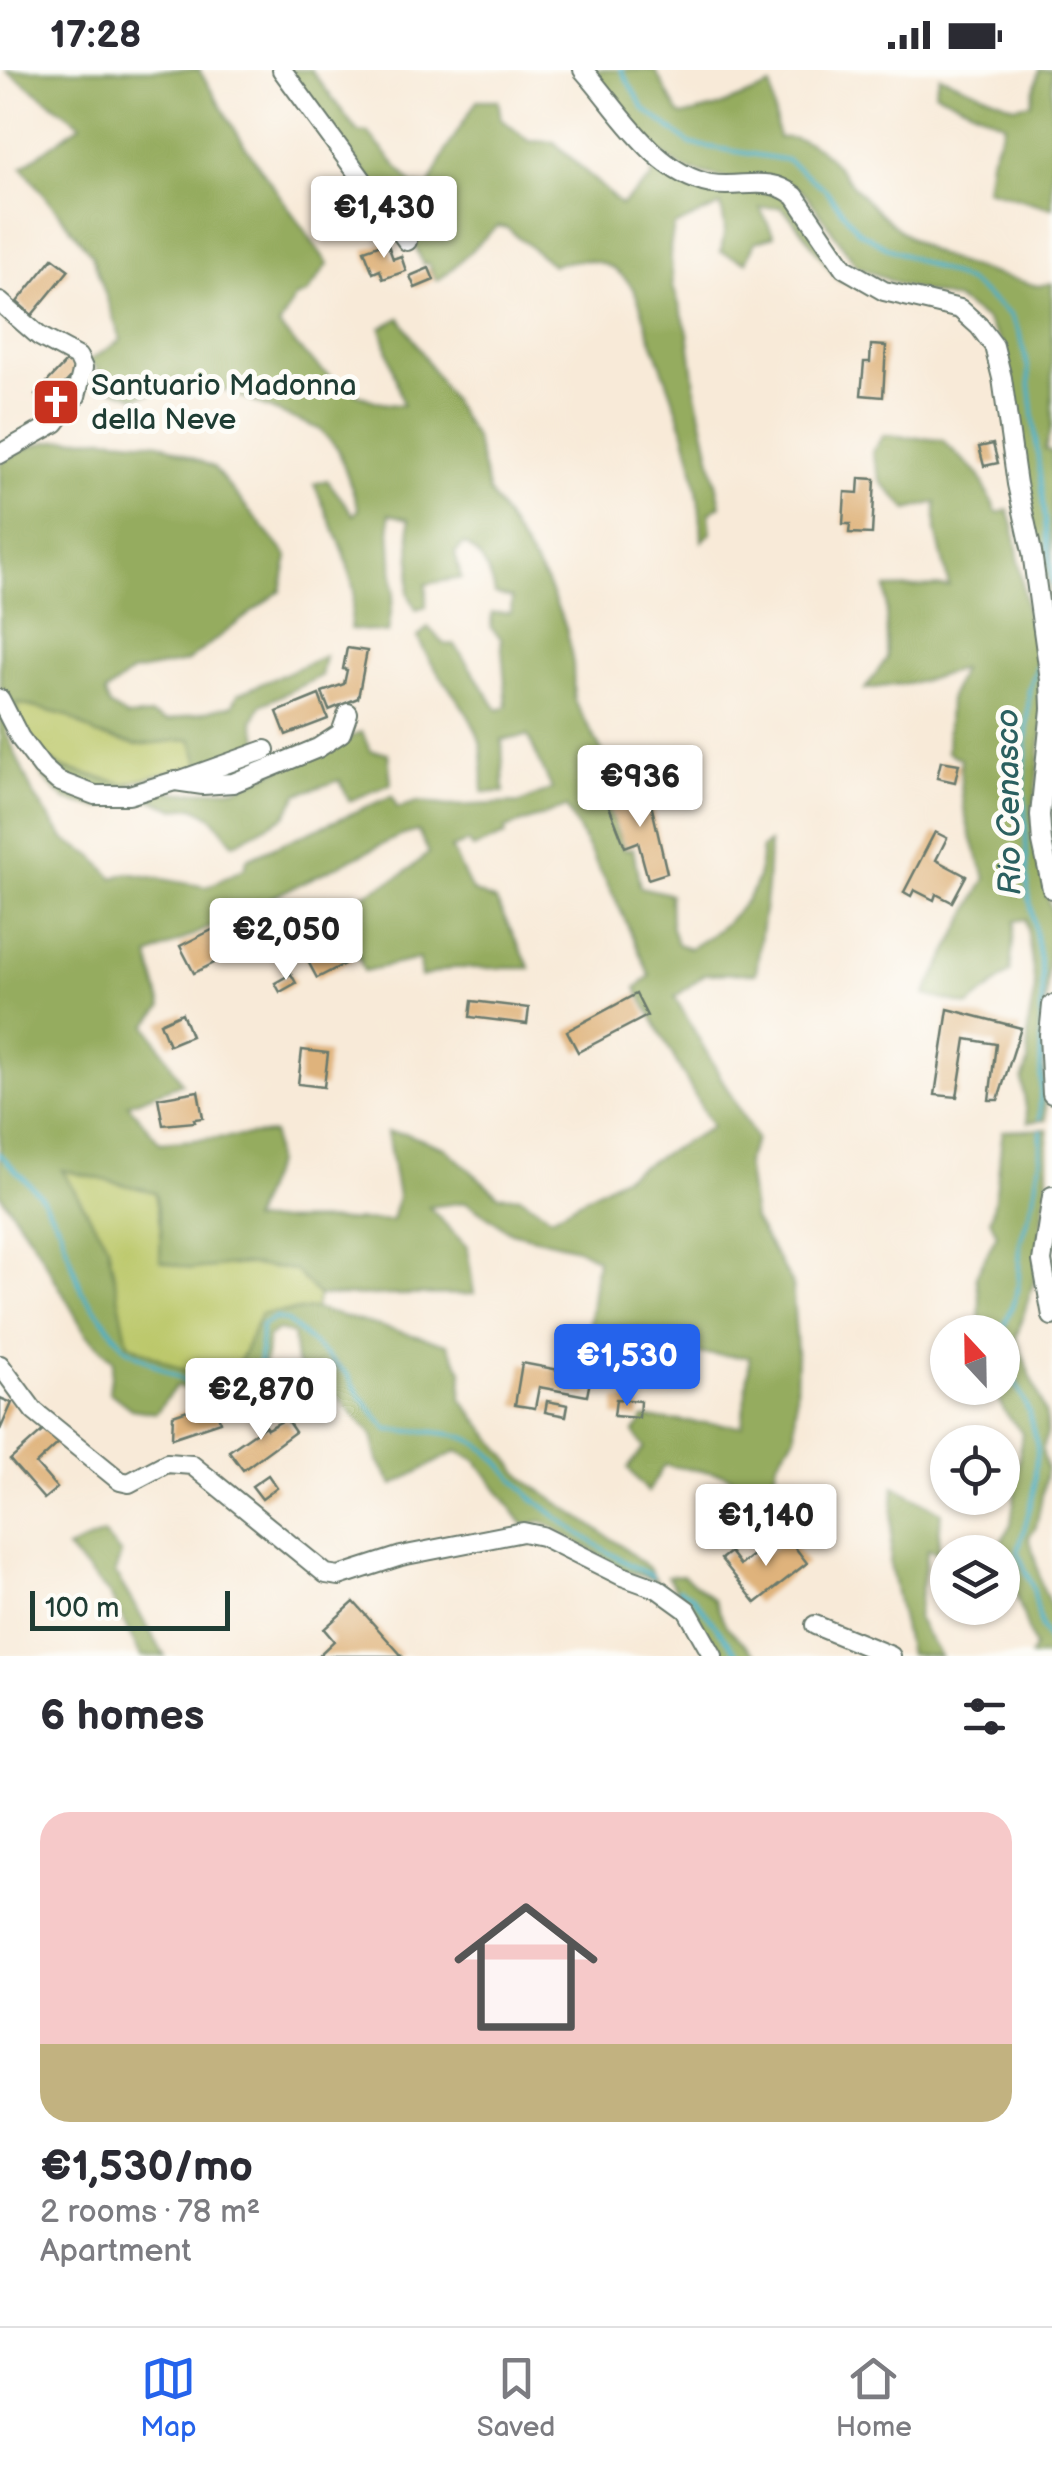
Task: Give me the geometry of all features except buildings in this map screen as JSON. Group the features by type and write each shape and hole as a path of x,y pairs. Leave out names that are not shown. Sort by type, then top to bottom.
{"street":[{"path":"282,70 407,241"},
{"path":"583,70 652,151 682,173 710,184 752,182 784,188 795,196 844,268 884,291 960,309 980,326 994,346 1032,552 1050,680 1051,709 1040,815 1052,889"},
{"path":"0,302 40,336 82,360 83,368 76,396 55,422 0,454"},
{"path":"0,699 20,738 42,767 58,780 95,795 130,795 265,750"},
{"path":"175,781 203,786 233,783 318,748 340,732 348,714"},
{"path":"1052,1005 1052,1094"},
{"path":"1052,1196 1042,1261 1052,1316"},
{"path":"0,1365 34,1411 120,1481 129,1484 167,1463 192,1466 326,1574 339,1576 401,1556 523,1532 542,1536 622,1576 658,1588 687,1610 714,1656"},
{"path":"815,1624 891,1656"}],"green space":[{"path":"6,70 199,70 245,146 328,264 307,294 295,298 279,326 318,367 350,390 385,404 403,405 381,328 400,318 475,438 489,492 547,583 566,628 574,700 606,759 602,795 624,850 633,848 640,887 670,894 671,925 677,944 690,948 710,936 738,910 752,890 762,848 769,843 756,973 705,974 675,997 756,1139 746,1162 754,1220 792,1283 797,1352 795,1436 777,1462 769,1500 724,1474 664,1465 648,1492 628,1468 644,1448 634,1432 644,1418 742,1426 750,1357 592,1347 590,1320 597,1259 577,1248 511,1232 466,1202 429,1207 467,1247 474,1294 319,1296 294,1270 245,1264 191,1269 160,1261 161,1230 155,1192 62,1170 108,1246 128,1344 180,1369 213,1376 237,1367 261,1314 315,1309 447,1344 462,1370 461,1399 525,1480 617,1543 648,1567 657,1581 624,1570 542,1521 524,1525 476,1460 457,1451 393,1485 378,1461 372,1435 323,1381 304,1372 296,1361 293,1334 278,1330 268,1337 259,1376 242,1388 208,1392 176,1386 156,1413 131,1409 109,1392 113,1360 86,1334 36,1246 0,1194 0,709 33,794 65,840 93,856 113,878 128,873 207,887 245,868 247,859 392,796 397,808 418,802 449,806 520,803 552,789 528,736 502,740 504,792 483,792 482,750 476,730 418,637 428,627 444,644 455,645 498,710 507,707 501,638 491,628 492,613 511,613 512,598 495,594 476,552 464,544 455,553 461,578 426,584 426,607 416,610 408,593 409,519 389,514 394,591 388,633 350,629 354,590 344,552 314,484 327,480 354,515 359,509 338,449 319,429 215,386 188,384 136,397 92,382 98,369 88,361 121,340 92,255 22,167 81,124","holes":["566,807 616,900 650,976 636,988 712,1127 551,1217 521,1197 498,1195 445,1148 407,1134 387,1132 398,1197 392,1220 251,1221 275,1163 273,1133 160,1143 128,1104 182,1083 147,1025 162,1007 149,956 400,836 418,831 429,853 402,875 340,907 364,971 419,959 421,977 453,968 530,968 496,901 472,891 451,848 468,842 473,848 505,835 505,829"]},
{"path":"288,70 311,70 358,132 368,133 413,185 429,187 477,100 498,100 501,119 529,141 554,142 621,205 651,179 654,168 687,186 742,188 784,195 853,279 840,281 781,207 760,208 774,236 755,242 746,262 721,252 725,228 721,205 674,226 670,248 673,286 688,332 696,393 721,505 709,513 711,533 702,541 685,435 638,300 621,274 594,261 553,265 507,228 498,226 437,281 428,263 423,264 400,210 394,211"},
{"path":"589,70 655,70 682,116 771,86 778,138 808,142 819,149 856,190 915,242 981,270 1038,286 1052,283 1052,425 1045,450 1052,452 1052,660 1047,622 1050,592 1028,500 1013,390 1001,342 986,320 957,300 900,285 857,266 805,193 788,182 730,180 684,169 656,150"},
{"path":"1039,70 1052,70 1052,208 986,189 990,160 1005,124 935,92 940,76 1014,106 1031,103"},
{"path":"884,435 942,440 979,475 997,513 1008,510 1014,529 1027,616 1036,637 1045,708 1033,813 1052,915 1043,1037 1046,1120 1028,1122 1022,1081 1028,1063 1028,1026 1035,988 1026,919 1015,921 1010,972 969,1006 925,995 986,878 966,820 961,759 947,752 949,700 961,669 922,681 865,689 887,658 886,588 949,586 936,531 936,502 908,510 881,482 872,452"},
{"path":"104,438 160,443 213,467 288,557 281,590 186,662 132,672 105,693 109,706 127,717 151,715 166,721 233,705 238,694 325,656 321,676 261,705 253,721 261,747 200,765 191,739 137,745 97,735 68,716 17,703 19,727 0,685 0,463 50,442"},
{"path":"16,703 68,716 97,735 137,745 192,739 200,765 124,784 60,767 23,739"},
{"path":"362,732 370,751 388,753 391,784 349,801 340,780 298,794 285,816 233,844 212,817 194,807 174,809 147,798 100,808 66,800 45,780 23,739 60,768 182,793 237,788"},
{"path":"1047,1129 1048,1180 1035,1278 1020,1325 1020,1315 980,1315 976,1276 997,1234 990,1219 1003,1131"},
{"path":"61,1169 155,1192 161,1230 191,1269 245,1264 295,1270 319,1296 315,1309 261,1314 237,1367 213,1376 180,1369 128,1343"},
{"path":"1020,1348 1046,1416 1047,1434 1042,1450 1047,1469 1036,1527 1029,1536 1052,1609 1052,1656 1030,1656 1034,1648 1020,1606 1020,1535 1005,1535 1012,1515 1020,1515 1022,1433 1020,1425 1002,1405 1020,1405"},
{"path":"894,1486 930,1506 930,1515 941,1515 939,1535 930,1535 917,1618 940,1656 909,1654 890,1564"},
{"path":"103,1534 121,1554 115,1573 165,1656 141,1656 110,1595 67,1549"},
{"path":"683,1575 714,1599 726,1626 758,1656 717,1656 667,1576"}],"waterway":[{"name":"Rio Cenasco","path":"621,70 644,109 691,144 787,160 825,189 858,231 969,282 1010,315 1019,332 1028,368 1052,584"},
{"name":"Rio Cenasco","path":"1037,667 1029,690 1024,786 1028,889 1042,973 1040,1118"},
{"name":"Rio Cenasco","path":"1041,1131 1034,1197 1020,1243 1018,1290 1003,1330 1009,1368 1029,1412 1037,1446 1033,1496 1018,1552 1033,1588 1041,1627 1052,1649"},
{"path":"0,1154 40,1195 60,1228 82,1292 125,1348 197,1388 223,1387 244,1383 254,1373 260,1361 261,1326 276,1318 287,1321 347,1374 388,1430 448,1434 477,1443 563,1522 652,1576"},
{"path":"679,1589 692,1596 740,1656"}],"place":[{"name":"Santuario Madonna della Neve","path":"56,402"}]}
